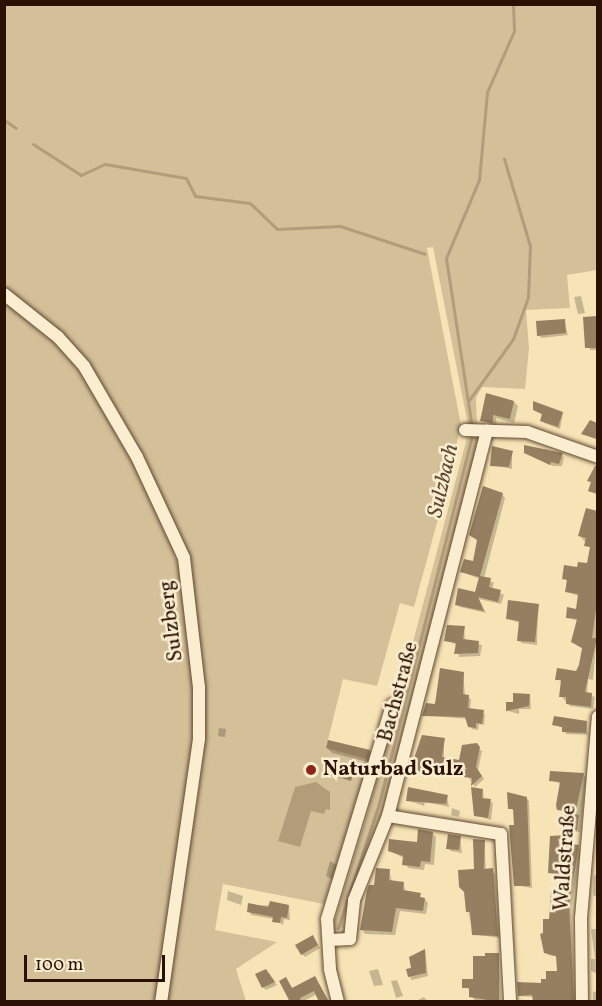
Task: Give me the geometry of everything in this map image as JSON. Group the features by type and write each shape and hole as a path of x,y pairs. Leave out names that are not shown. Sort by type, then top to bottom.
{"street":[{"name":"Sulzberg","path":"4,294 58,337 84,366 137,457 184,558 199,687 199,739 161,1002"},
{"name":"Bachstraße","path":"328,940 350,939 354,900 388,816 475,430 527,432 597,457"},
{"name":"Bachstraße","path":"338,1002 330,969 327,919 392,705"},
{"name":"Waldstraße","path":"582,1002 581,918 592,828 597,717"},
{"path":"388,816 501,834 510,1002"}],"shaded area":[{"path":"4,5 597,5 597,270 567,275 570,308 526,310 529,348 525,389 482,387 476,398 477,425 468,425 433,247 427,248 461,425 444,497 414,607 400,603 377,686 343,679 328,740 372,751 324,904 223,884 215,930 277,942 236,969 246,1001 164,1001 199,788 203,727 175,526 97,382 5,289"},
{"path":"4,299 55,341 91,386 156,501 181,572 193,676 192,759 157,1001 5,1001"},
{"path":"468,434 480,437 382,812 349,900 344,928 332,930 368,812"},
{"path":"316,782 330,792 330,810 326,809 324,814 311,811 300,847 278,841 295,787"}],"building":[{"path":"597,316 597,348 585,348 583,317"},
{"path":"565,319 566,333 537,336 536,321"},
{"path":"486,393 514,401 510,419 493,415 493,423 480,421"},
{"path":"533,401 563,412 558,427 540,421 542,414 533,410"},
{"path":"590,420 597,423 597,439 581,434"},
{"path":"524,445 563,453 559,464 551,462 550,465 524,453"},
{"path":"492,446 513,451 509,467 490,466"},
{"path":"597,466 597,494 588,491 591,482 587,481"},
{"path":"483,486 503,493 480,576 491,578 489,587 501,590 498,602 478,597 484,611 455,605 458,588 475,592 479,577 460,572 464,559 473,561 477,540 469,535"},
{"path":"586,508 597,511 597,602 592,638 597,638 585,692 592,693 591,707 566,704 566,697 559,697 561,680 555,680 557,668 576,671 579,665 582,648 571,642 577,619 566,618 567,607 576,609 578,594 565,592 567,580 562,579 564,565 577,567 578,562 587,563 590,547 584,546 586,538 578,536"},
{"path":"508,600 539,604 535,642 517,641 519,621 506,619"},
{"path":"447,625 465,626 463,639 479,641 478,653 454,654 456,643 444,641"},
{"path":"440,668 464,672 463,694 469,695 468,708 484,710 482,724 476,723 476,728 468,727 465,717 422,716 426,703 435,704"},
{"path":"513,693 530,694 529,706 506,711 506,702 513,702"},
{"path":"554,716 587,721 586,733 562,732 562,727 552,725"},
{"path":"422,735 445,738 442,757 459,760 462,745 477,743 480,747 476,767 482,776 471,786 472,778 463,777 464,770 428,765 425,772 410,770"},
{"path":"328,740 370,750 367,759 326,748"},
{"path":"331,767 353,774 351,781 328,774"},
{"path":"550,771 584,773 575,814 579,815 577,830 563,828 565,811 557,810 556,805 560,782 549,781"},
{"path":"408,787 448,795 446,804 406,801"},
{"path":"471,787 483,789 482,798 491,799 488,818 474,816"},
{"path":"507,792 527,797 530,886 514,886 509,825 514,825 513,809 508,809"},
{"path":"418,829 433,832 430,862 421,861 420,867 402,865 403,856 388,851 389,839 417,842"},
{"path":"448,834 461,836 459,850 446,849"},
{"path":"566,835 565,843 579,845 569,905 574,1002 533,1002 532,995 518,996 517,982 541,983 541,979 546,979 546,971 557,971 556,956 544,953 540,934 543,933 543,919 549,919 551,891 559,892 560,874 548,873 550,836"},
{"path":"473,839 485,840 484,869 493,868 498,936 472,935 470,912 466,912 464,892 459,887 458,870 474,869"},
{"path":"376,868 390,869 389,880 404,882 403,890 421,893 420,897 425,898 423,911 396,908 392,932 360,930 367,890 369,885 374,885"},
{"path":"270,901 289,905 287,918 281,917 280,923 272,922 273,917 247,912 248,903 268,907"},
{"path":"313,935 318,945 301,955 295,945"},
{"path":"425,949 426,973 408,977 406,969 411,968 409,957"},
{"path":"485,953 499,953 499,1002 469,997 469,988 462,988 462,979 473,979 473,956 485,956"},
{"path":"266,969 275,982 262,988 255,974"},
{"path":"315,976 329,1002 319,1002 314,991 300,998 301,1002 290,1002 279,981 286,977 292,988"}],"waterway":[{"name":"Sulzbach","path":"472,428 446,258 479,180 487,92 514,31 513,4"},
{"path":"4,120 16,128"},
{"path":"33,144 81,175 105,164 186,178 195,196 250,203 277,229 340,226 425,254"},
{"path":"469,400 513,339 528,297 530,246 504,159"},
{"name":"Sulzbach","path":"338,928 379,803 472,435"}],"place":[{"name":"Naturbad Sulz","path":"311,770"}]}
